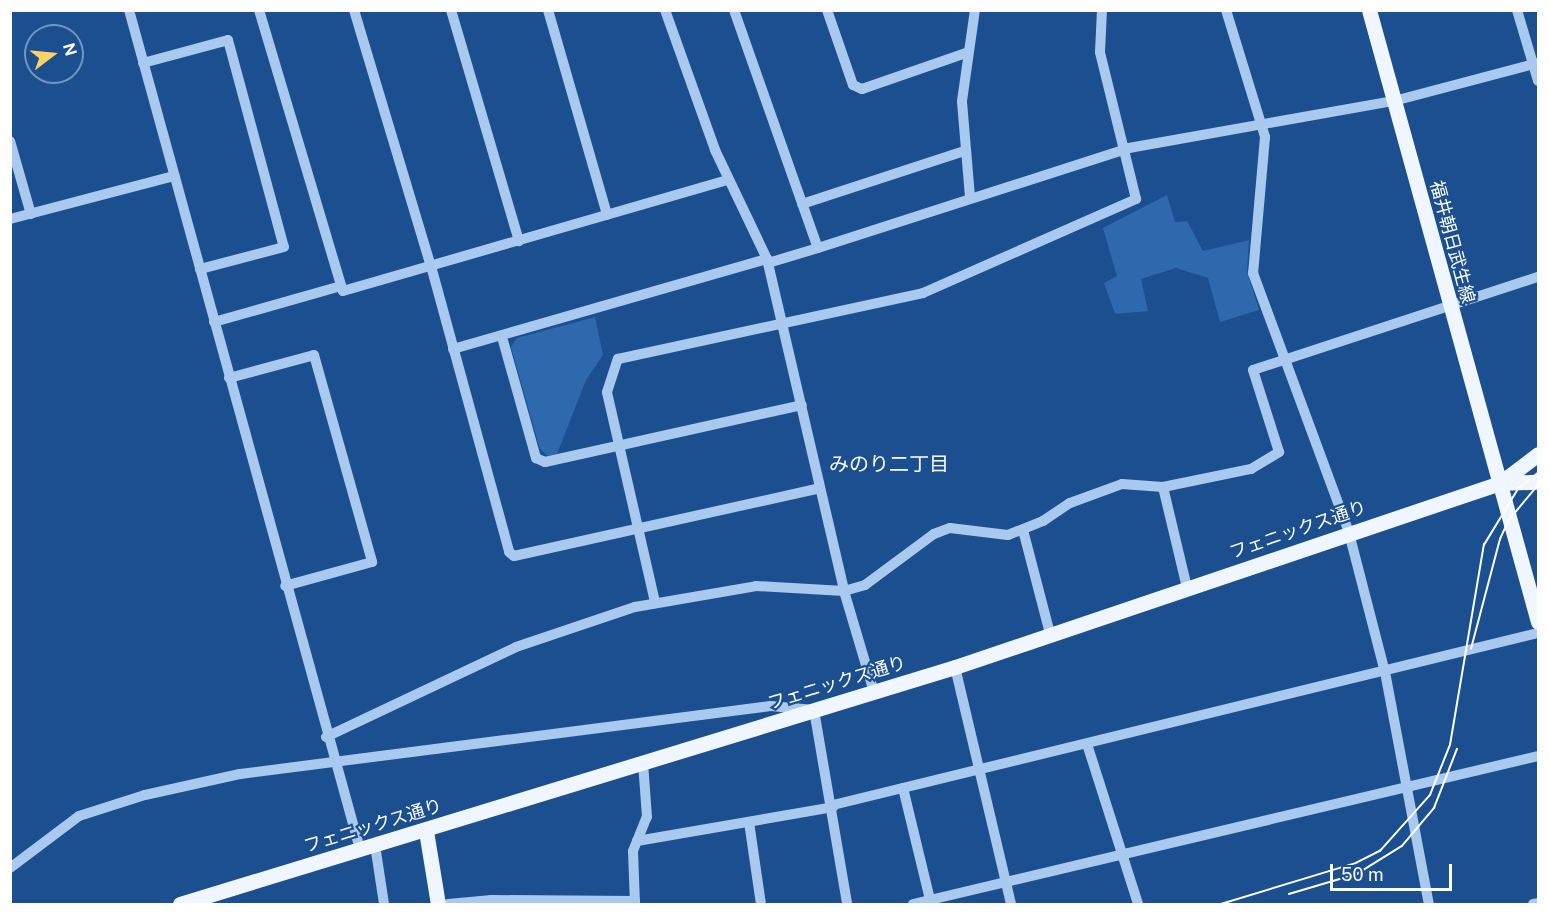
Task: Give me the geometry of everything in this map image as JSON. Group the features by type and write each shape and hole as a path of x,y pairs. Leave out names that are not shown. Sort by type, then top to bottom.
{"main road":[{"name":"福井朝日武生線","path":"1369,10 1449,306 1534,592 1539,622"},
{"name":"フェニックス通り","path":"1500,483 1539,454"},
{"name":"フェニックス通り","path":"180,904 426,831 955,667 1500,483 1539,482"},
{"path":"426,831 438,904"}],"street":[{"path":"129,10 326,737 368,847 384,904"},
{"path":"259,10 343,291 729,180"},
{"path":"354,10 431,266 508,552 514,556 820,488"},
{"path":"451,10 519,241"},
{"path":"548,10 607,215"},
{"path":"665,10 729,180 768,261 844,591 874,692"},
{"path":"734,10 818,248"},
{"path":"827,10 853,85 862,89 966,53"},
{"path":"970,197 964,151 966,53 975,10"},
{"path":"655,602 607,392 618,359 923,293 1136,199 1122,150 1100,52 1102,10"},
{"path":"1226,10 1263,125 1253,273 1349,533 1385,672 1429,904"},
{"path":"1517,10 1536,64 1539,81"},
{"path":"143,63 228,40 284,247 200,269"},
{"path":"453,349 818,248 970,197 1122,150 1394,101 1536,64"},
{"path":"10,141 30,214"},
{"path":"802,204 964,151"},
{"path":"10,219 174,176"},
{"path":"326,737 516,647 655,602 756,586 844,591 865,585 934,534 950,528 996,537 1023,530 1070,502 1122,484 1163,487 1251,469 1279,452 1252,370 1539,277"},
{"path":"214,322 341,286"},
{"path":"502,337 536,458 545,462 801,405"},
{"path":"229,378 314,355 372,562 285,586"},
{"path":"1163,487 1187,588"},
{"path":"1023,530 1050,634"},
{"path":"637,841 833,806 1539,633"},
{"path":"955,667 981,769 1011,904"},
{"path":"10,868 79,816 145,795 333,759 771,706 814,710 833,806 848,904"},
{"path":"1087,744 1138,904"},
{"path":"913,904 931,902 1539,756"},
{"path":"448,904 492,900 635,903 637,841 647,817 643,762"},
{"path":"903,788 931,902"},
{"path":"749,822 761,904"},
{"path":"1533,904 1539,903"}],"shaded area":[{"path":"1167,195 1175,222 1187,221 1203,251 1249,240 1247,271 1259,310 1220,322 1208,278 1176,268 1141,279 1148,311 1115,314 1104,283 1117,276 1103,228"},
{"path":"595,317 603,355 586,380 557,454 548,456 540,449 511,347 517,338"}],"tram line":[{"path":"1221,904 1356,863 1380,851 1430,795 1450,745 1484,545 1518,489 1538,473"},
{"path":"1471,649 1500,539 1509,520 1538,485"},
{"path":"1289,894 1357,874 1402,846 1434,808 1457,749"}],"district":[{"name":"みのり二丁目","path":"889,464"}]}
